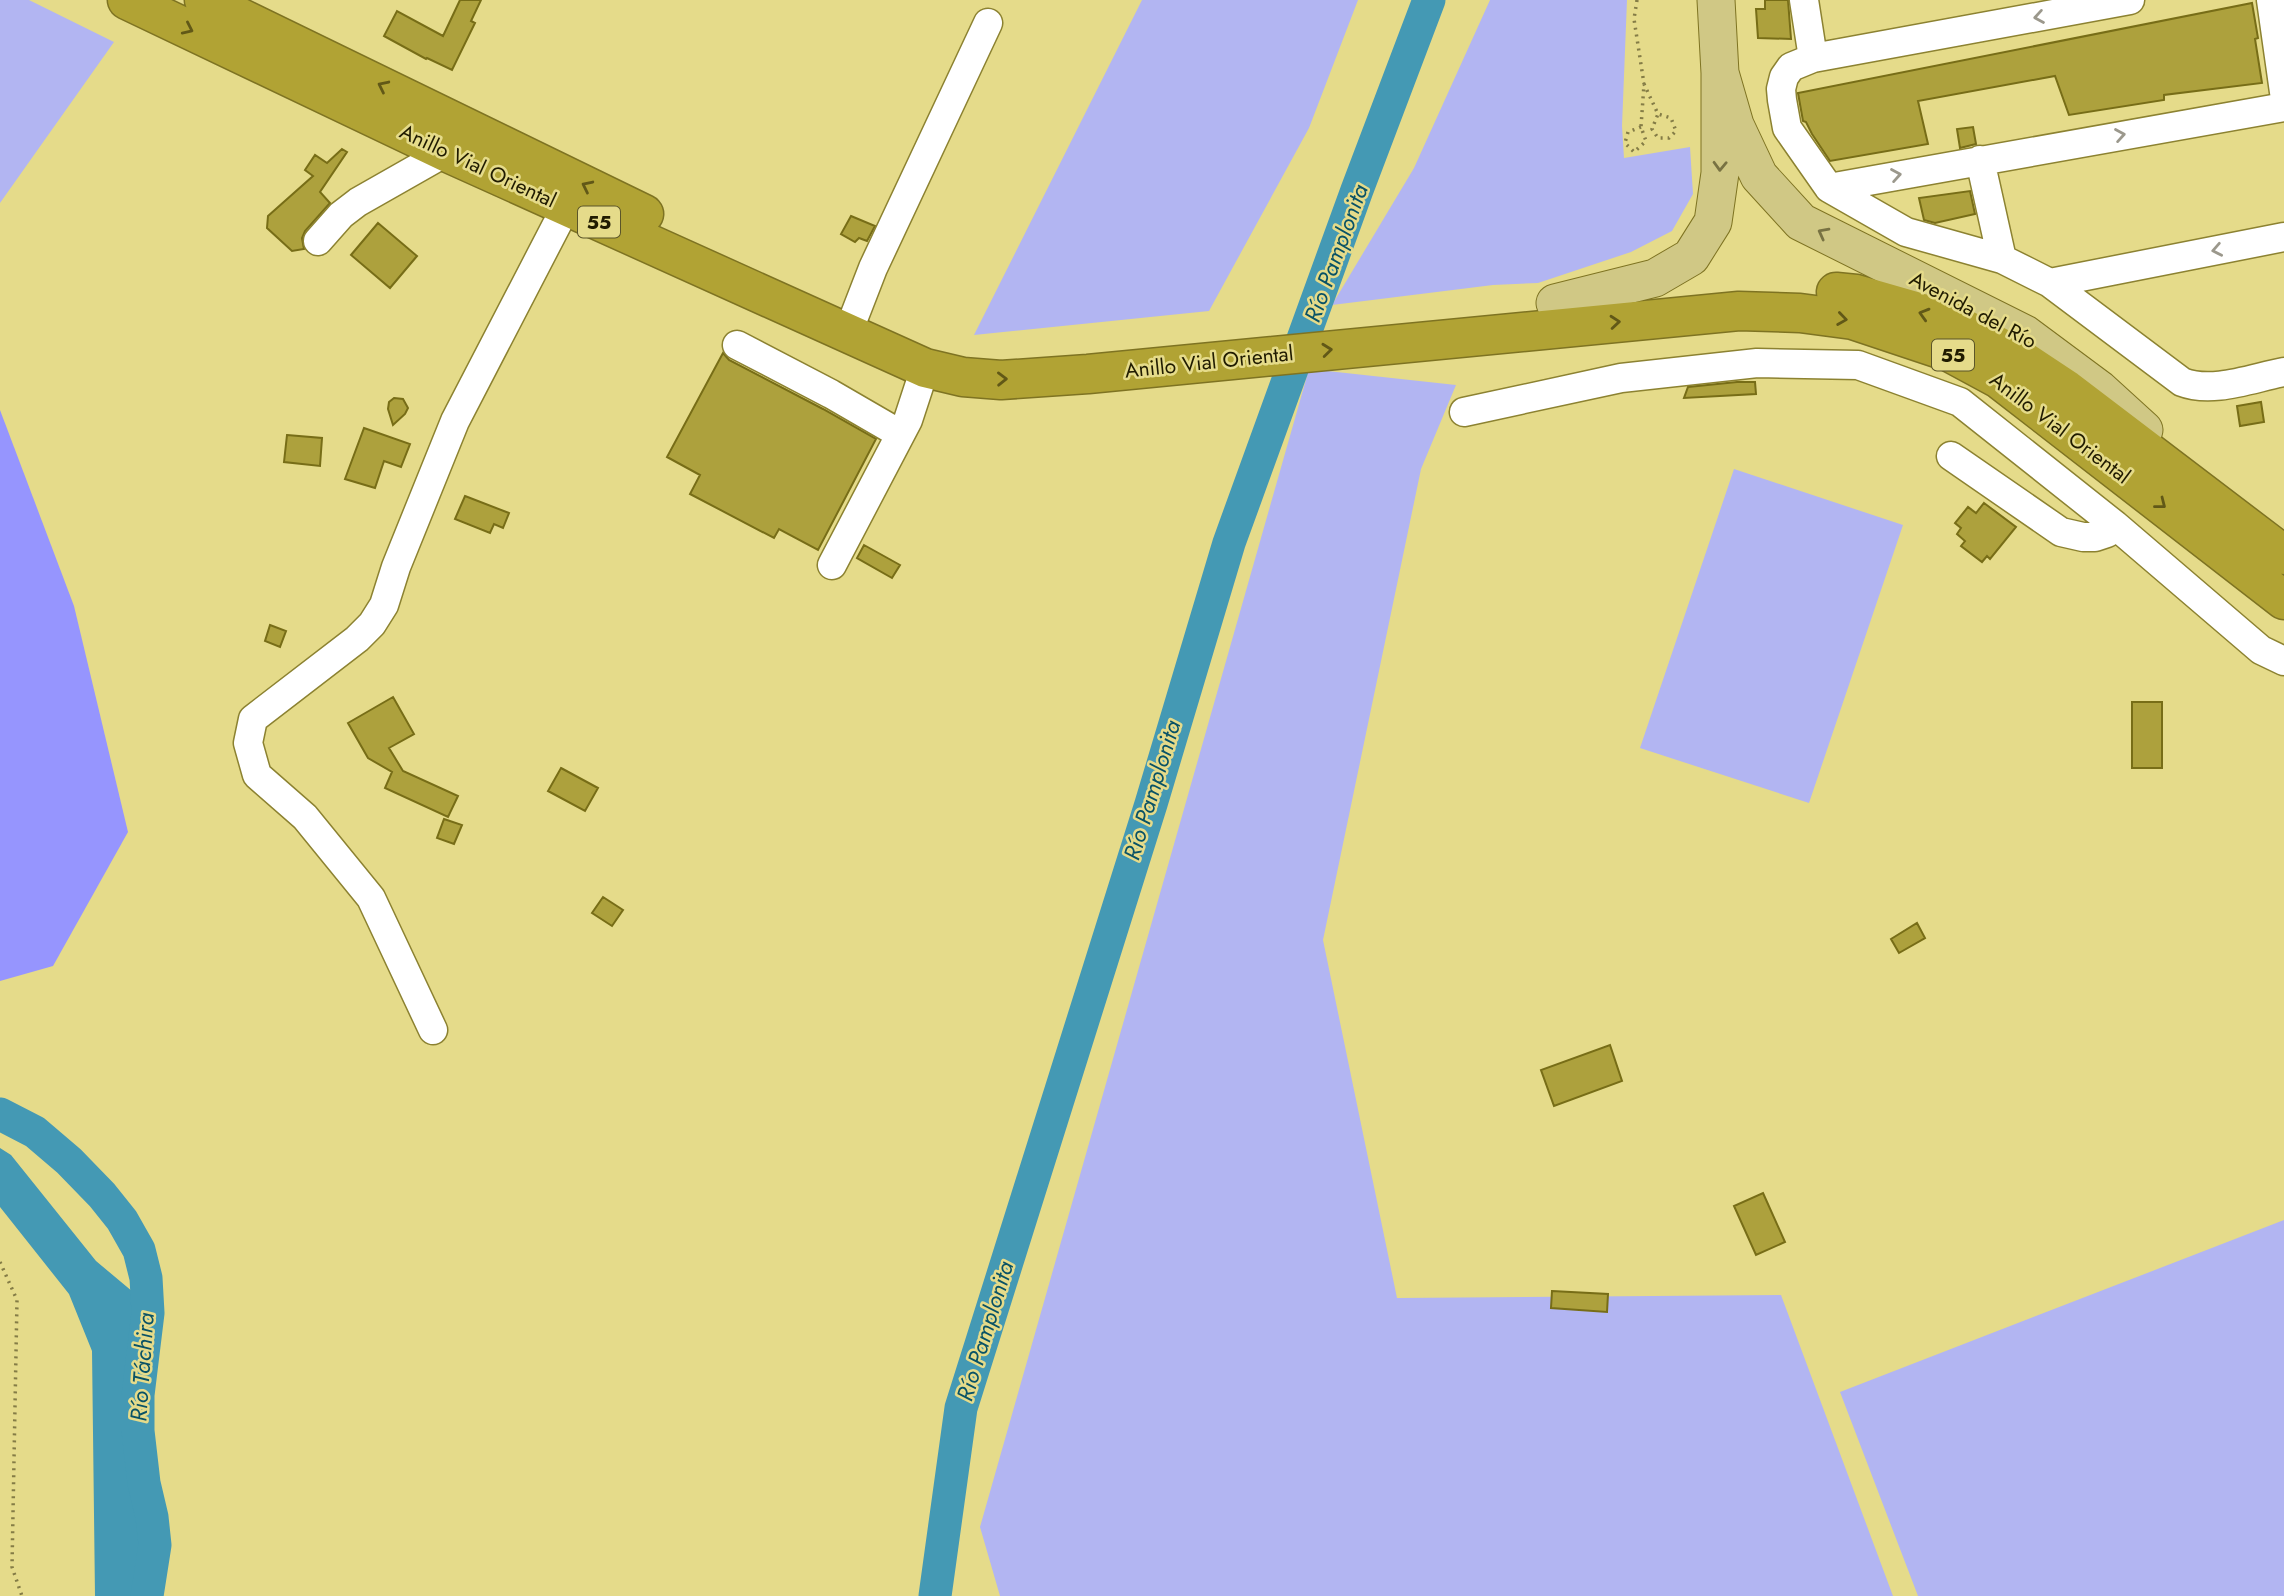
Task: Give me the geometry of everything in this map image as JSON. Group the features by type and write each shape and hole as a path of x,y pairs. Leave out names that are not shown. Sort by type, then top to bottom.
{"highway":[{"name":"Anillo Vial Oriental","path":"127,0 446,152 925,368 963,377 1001,380 1086,361 1549,311 1736,286 1802,288 1856,294 1950,321 2013,354 2066,389 2271,545"},
{"name":"Anillo Vial Oriental","path":"205,0 242,9 854,317 929,346 966,353 1086,361"},
{"name":"Anillo Vial Oriental","path":"1549,311 1800,313 1853,320 1949,352 1999,379 2284,600"}],"main road":[{"name":"Avenida del Río","path":"1549,311 1655,278 1691,257 1713,222 1720,173 1720,73 1716,0"},
{"name":"Avenida del Río","path":"1720,73 1735,125 1759,176 1801,222 2025,334 2099,388 2271,545"}],"street":[{"path":"1804,0 1813,58"},
{"path":"2130,0 1813,58 1791,67 1784,77 1781,89 1787,128 1829,188 1906,232 2002,259 2050,283 2182,382 2195,387 2210,387 2284,372"},
{"path":"2271,0 2284,92"},
{"path":"854,317 873,268 988,23"},
{"path":"1829,188 2284,107"},
{"path":"318,241 341,215 358,202 446,152"},
{"path":"1980,160 2002,259"},
{"path":"433,1030 371,898 305,817 257,775 248,743 253,719 357,639 372,624 384,605 396,567 455,421 566,207"},
{"path":"2050,283 2284,237"},
{"path":"2098,274 2105,324"},
{"path":"737,345 900,434"},
{"path":"1464,412 1621,378 1758,363 1858,365 1960,402 2115,525 2261,650 2284,662"},
{"path":"832,565 908,420 925,368"},
{"path":"1951,456 2061,533 2095,537 2107,533 2115,525"}],"path":[{"path":"1637,0 1634,19 1644,84 1641,127 1646,141 1634,152 1625,143 1628,132 1641,127"},
{"path":"1644,84 1658,114 1653,129 1658,138 1669,138 1676,131 1671,118 1658,114"},
{"path":"0,1262 17,1300 12,1567 22,1596"}],"shaded area":[{"path":"0,0 29,0 114,42 0,203"},
{"path":"1142,0 1358,0 1309,128 1209,311 974,335"},
{"path":"1490,0 1627,0 1622,126 1624,158 1690,147 1693,194 1672,231 1631,252 1538,283 1493,285 1332,305 1414,168"},
{"path":"1309,369 1456,385 1421,469 1323,940 1397,1298 1781,1295 1893,1596 1000,1596 980,1527"},
{"path":"0,410 74,606 128,832 53,966 0,981"},
{"path":"1734,469 1903,525 1809,803 1640,748"},
{"path":"2284,1220 2284,1596 1918,1596 1840,1392"}],"water":[{"path":"0,1148 11,1155 96,1261 139,1297 152,1596 95,1596 92,1351 69,1294 0,1207"}],"building":[{"path":"460,0 481,0 471,21 475,23 452,70 384,36 397,11 443,36"},
{"path":"1765,0 1788,0 1791,39 1758,38 1756,9 1765,9"},
{"path":"2252,3 2262,83 2164,95 2164,100 2069,115 2055,76 1918,101 1928,144 1830,161 1803,121 1798,93"},
{"path":"1973,127 1976,144 1960,148 1957,129"},
{"path":"342,149 347,152 320,192 330,203 305,231 302,238 304,249 292,251 267,228 268,216 313,176 305,170 315,155 327,163"},
{"path":"1970,191 1975,214 1935,223 1924,220 1919,198"},
{"path":"851,216 875,226 867,241 859,238 855,242 841,234"},
{"path":"378,223 417,256 390,288 351,255"},
{"path":"723,353 729,360 876,439 818,550 779,529 774,538 690,494 700,475 667,457"},
{"path":"1755,382 1756,394 1684,398 1688,387"},
{"path":"394,398 403,399 408,408 393,425 388,409 389,402"},
{"path":"2261,402 2264,422 2240,426 2237,406"},
{"path":"364,428 410,444 401,467 384,461 375,488 345,479"},
{"path":"287,435 322,438 320,466 284,462"},
{"path":"465,496 509,513 503,528 494,524 490,533 455,519"},
{"path":"1984,503 2016,527 1990,559 1987,556 1982,562 1961,546 1965,541 1957,534 1961,528 1955,523 1968,507 1976,513"},
{"path":"864,545 900,565 892,578 857,558"},
{"path":"270,625 286,631 280,647 265,641"},
{"path":"393,697 414,734 389,748 403,771 458,796 448,817 385,788 392,772 368,758 348,723"},
{"path":"2132,702 2162,702 2162,768 2132,768"},
{"path":"561,768 598,788 585,811 548,791"},
{"path":"444,819 462,825 454,844 437,838"},
{"path":"603,897 623,910 612,926 592,913"},
{"path":"1917,923 1925,938 1899,953 1891,939"},
{"path":"1610,1045 1622,1081 1554,1106 1541,1070"},
{"path":"1763,1193 1785,1242 1756,1255 1734,1206"},
{"path":"1552,1291 1608,1294 1607,1312 1551,1308"}],"waterway":[{"name":"Río Pamplonita","path":"935,1596 961,1408 1151,804 1229,543 1429,0"},
{"name":"Río Táchira","path":"0,1114 35,1132 69,1161 122,1220 139,1250 146,1278 148,1313 138,1395 138,1431 155,1545 147,1596"}]}
